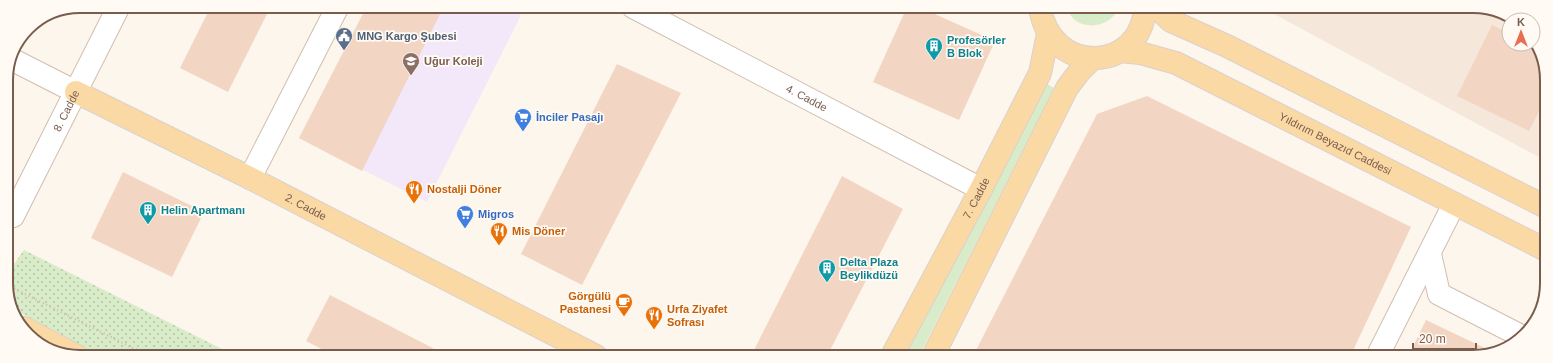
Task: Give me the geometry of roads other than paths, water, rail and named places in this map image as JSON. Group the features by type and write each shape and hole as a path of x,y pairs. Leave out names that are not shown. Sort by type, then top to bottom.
{"main road":[{"path":"1041,18 1057,44 1068,52 1080,57 1093,58 1107,57 1120,51 1132,41 1140,29 1145,13"},
{"path":"1162,13 1171,21 1227,46 1540,205"},
{"name":"7. Cadde","path":"895,350 1040,74 1041,18"},
{"name":"Yıldırım Beyazıd Caddesi","path":"1120,51 1140,53 1176,63 1540,247"},
{"path":"936,350 1067,88 1079,72 1093,58"},
{"name":"2. Cadde","path":"76,92 250,178 584,350"},
{"path":"40,337 56,345"}],"street":[{"name":"8. Cadde","path":"13,216 116,13"},
{"path":"250,178 334,13"},
{"name":"4. Cadde","path":"646,13 981,189"},
{"name":"2. Cadde","path":"16,61 76,92"},
{"path":"1381,350 1454,204"},
{"path":"1430,254 1439,294 1517,333"}],"place":[{"name":"MNG Kargo Şubesi","path":"344,51"},
{"name":"Profesörler B Blok","path":"934,61"},
{"name":"Uğur Koleji","path":"411,76"},
{"name":"İnciler Pasajı","path":"523,132"},
{"name":"Nostalji Döner","path":"414,204"},
{"name":"Helin Apartmanı","path":"148,225"},
{"name":"Migros","path":"465,229"},
{"name":"Mis Döner","path":"499,246"},
{"name":"Delta Plaza Beylikdüzü","path":"827,283"},
{"name":"Görgülü Pastanesi","path":"624,317"},
{"name":"Urfa Ziyafet Sofrası","path":"654,330"}]}
